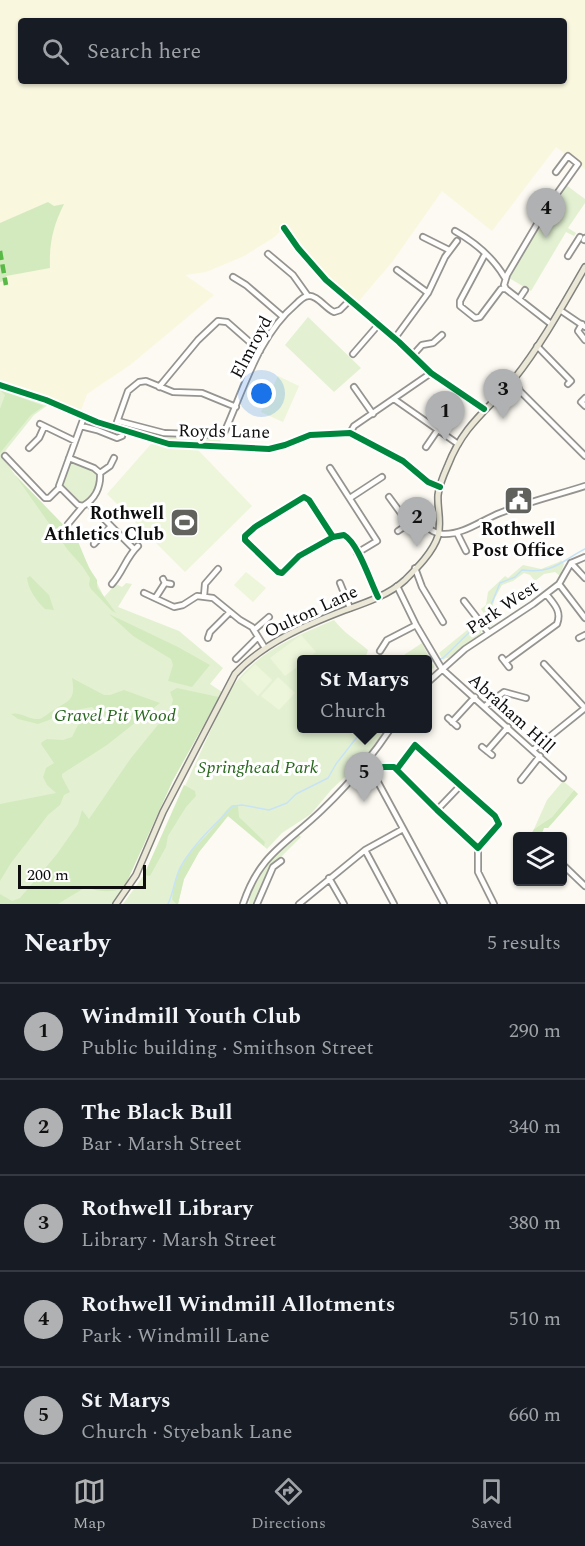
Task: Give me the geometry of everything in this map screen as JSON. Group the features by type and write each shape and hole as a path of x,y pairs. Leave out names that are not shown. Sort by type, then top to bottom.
{"main road":[{"path":"438,533 440,487 458,444 469,425 514,378 537,346 585,267"},
{"name":"Oulton Lane","path":"116,904 136,875 157,826 230,682 243,666 265,648 295,632 378,597 397,586 434,544 438,533"}],"street":[{"path":"505,278 542,214 578,164 568,156 556,172"},
{"path":"284,228 298,249 326,280 395,338 431,373 484,409"},
{"path":"455,231 475,242 498,267 505,278 506,289"},
{"path":"423,237 449,250"},
{"path":"568,256 582,238"},
{"path":"395,338 428,292 449,250 457,241"},
{"path":"268,254 293,275 308,296 315,297 334,312 340,310 350,300"},
{"path":"484,260 459,303 462,309 475,318 480,317 482,311 501,289 506,289 551,324"},
{"path":"397,270 428,292"},
{"path":"233,277 246,285 282,316"},
{"path":"519,299 525,290"},
{"name":"Elmroyd","path":"222,434 260,351 282,316 308,296"},
{"path":"560,310 583,326 578,331 585,340"},
{"path":"159,387 198,340 218,321 227,322 260,351"},
{"path":"352,354 379,324"},
{"path":"413,355 422,345 433,344 443,335"},
{"path":"537,346 571,381 568,384"},
{"path":"431,373 354,426 351,433 403,461 428,482 440,487"},
{"path":"514,378 520,391 585,456"},
{"path":"116,428 128,391 133,385 146,381 173,392 202,393 236,407"},
{"name":"Royds Lane","path":"0,385 45,400 84,417 169,444 256,449 278,447 310,435 351,433"},
{"path":"354,387 373,414"},
{"path":"585,398 581,402 585,406"},
{"path":"394,399 458,444"},
{"path":"426,447 450,412"},
{"path":"5,456 48,501 60,487 84,417"},
{"name":"Royds Lane","path":"118,421 154,432 174,435 217,436 222,434"},
{"path":"29,448 39,438 42,425 75,441"},
{"path":"81,426 117,438 122,436"},
{"path":"69,458 94,468 100,473"},
{"path":"100,473 110,466 114,458"},
{"path":"326,476 331,470 378,543 357,553"},
{"path":"68,524 99,488 100,473"},
{"path":"350,498 382,477"},
{"path":"398,531 418,519 431,532 457,533 500,513 585,486"},
{"path":"60,487 78,505 86,504 136,547 127,558 122,572 112,584"},
{"path":"333,537 309,500 304,497 255,527 245,536 245,540 278,572 282,573 297,558 333,537 347,536 378,597"},
{"path":"389,497 408,524"},
{"path":"94,544 111,526"},
{"path":"457,533 466,551"},
{"path":"585,558 571,563 585,579"},
{"name":"Park West","path":"432,678 488,632 559,584 571,563"},
{"path":"415,568 422,588 443,622"},
{"path":"204,596 205,584 218,569"},
{"path":"117,579 122,583"},
{"path":"156,597 166,582"},
{"path":"334,588 340,584 350,608"},
{"path":"559,584 585,618"},
{"name":"Abraham Hill","path":"397,586 416,625 442,669 563,778"},
{"path":"144,593 174,607 183,605 197,596 213,598 254,630 265,648"},
{"path":"506,662 557,624 558,610 546,594"},
{"path":"464,601 488,632"},
{"path":"208,638 209,630 230,612"},
{"path":"254,630 269,618"},
{"path":"380,651 387,640 416,625"},
{"path":"579,638 585,635"},
{"path":"236,659 258,637"},
{"path":"533,750 585,708 544,664"},
{"path":"485,706 504,692 526,698"},
{"path":"457,726 450,720 475,697"},
{"path":"482,747 489,753 508,727"},
{"path":"243,904 257,875 274,850 322,810 365,764 388,733"},
{"path":"397,769 415,745 498,819 497,828 478,848 478,872 494,904"},
{"path":"521,780 540,756"},
{"path":"365,764 373,773 444,904"},
{"path":"373,773 387,766 397,769 436,810 478,848"},
{"path":"436,810 460,786"},
{"path":"299,904 364,850 403,829"},
{"path":"364,850 394,904"},
{"path":"257,904 273,867 281,861"},
{"path":"567,869 585,886"},
{"path":"329,878 344,904"}],"shaded area":[{"path":"0,0 585,0 585,169 556,147 492,231 442,191 392,262 358,302 321,269 297,242 287,225 273,238 244,256 206,272 185,275 214,295 130,365 87,394 80,413 0,381"}],"green space":[{"path":"566,185 585,199 585,203 568,228 576,233 574,236 566,232 531,291 509,278 540,223"},
{"path":"48,202 54,206 64,204 52,235 50,268 6,276 7,280 0,282 0,223"},
{"path":"308,317 361,368 334,392 285,345"},
{"path":"278,376 299,386 283,422 261,412"},
{"path":"0,388 48,405 34,415 2,455 15,475 77,539 104,597 116,584 122,587 126,583 132,584 118,607 179,631 223,668 210,684 222,692 173,780 124,888 113,904 0,904"},
{"path":"0,390 44,406 31,415 0,453 0,409 5,395"},
{"path":"122,424 166,436 220,438 221,443 166,441 122,426"},
{"name":"Rothwell Athletics Club","path":"152,443 170,448 198,450 252,506 185,572 107,494"},
{"path":"72,462 95,471 99,479 96,489 82,503 78,502 62,484 69,464"},
{"path":"15,475 77,539 89,568 97,580 97,587 116,613 91,589 90,578 82,566 67,549"},
{"path":"561,560 564,564 560,576 555,572 544,574 535,581 530,575 524,573 502,585 489,618 493,625 489,627 481,619 485,615 481,609 486,605 488,592 505,576 508,578 523,565 541,569"},
{"path":"246,572 266,588 253,602 234,585"},
{"path":"30,576 49,595 54,610 45,609 36,599 28,582 27,578"},
{"path":"109,614 210,665 192,687 168,681 173,665 171,659 133,636"},
{"name":"Springhead Park","path":"334,620 368,650 366,655 297,655 297,733 383,733 364,759 332,789 311,814 282,833 267,849 228,816 199,852 184,879 178,904 123,904 144,875 226,697 236,682 259,659 302,634"},
{"path":"477,622 481,633 443,660 439,653"},
{"path":"301,635 316,652 312,655 297,655 297,667 285,676 270,658"},
{"path":"422,643 428,655 404,655"},
{"path":"255,664 272,680 258,696 240,679"},
{"path":"278,677 295,693 279,710 261,696"},
{"name":"Gravel Pit Wood","path":"72,678 104,695 124,690 160,703 107,745 62,774 70,792 64,795 60,805 48,815 0,881 0,804 56,793 47,785 43,777 46,768 54,763 41,744 47,739 63,740 72,737 78,725 96,711 92,707 65,712 38,724 18,719 11,714 35,719 43,718 70,699 73,691"},
{"path":"177,688 219,697 173,780 124,888 105,891 86,887 58,904 0,904 0,894 12,901 20,898 57,854 78,824 82,810 89,819 131,758 170,710 173,700 170,692"},
{"path":"563,781 574,790 552,817 534,829 547,800"},
{"path":"184,785 195,791 196,796 186,807 168,836 166,847 150,876 144,875"},
{"path":"574,790 578,794 548,828 544,828 542,832 532,832 552,817"},
{"path":"232,805 238,805 239,817 265,842 264,846 228,816 199,852 184,879 178,904 176,904 172,899 181,865"},
{"path":"298,834 301,837 272,866 256,904 249,904 249,897 269,861"}],"waterway":[{"path":"482,620 486,617 500,583 515,577 522,570 549,569 585,549"},
{"path":"432,661 443,658 478,624"},
{"path":"168,904 178,872 185,860 233,806 242,805 269,810 287,803 296,794 328,778 360,733"}],"marked path":[{"path":"0,251 6,285"}],"cycle path":[{"path":"284,228 326,280 399,342 431,373 484,409"},
{"path":"0,385 46,400 97,422 169,444 269,449 310,435 350,433 403,461 428,482 440,487"},
{"path":"333,537 309,500 304,497 255,527 245,536 245,540 278,572 282,573 299,556 333,537 344,535 359,554 378,597"},
{"path":"373,773 383,767 394,767 478,848 499,824 495,816 415,745 397,769"}],"place":[{"name":"Rothwell Windmill Allotments","path":"546,238"},
{"name":"Rothwell Library","path":"503,419"},
{"name":"Windmill Youth Club","path":"445,441"},
{"name":"Rothwell Post Office","path":"518,500"},
{"name":"Rothwell Athletics Club","path":"185,523"},
{"name":"The Black Bull","path":"417,547"},
{"name":"St Marys","path":"364,802"}]}
